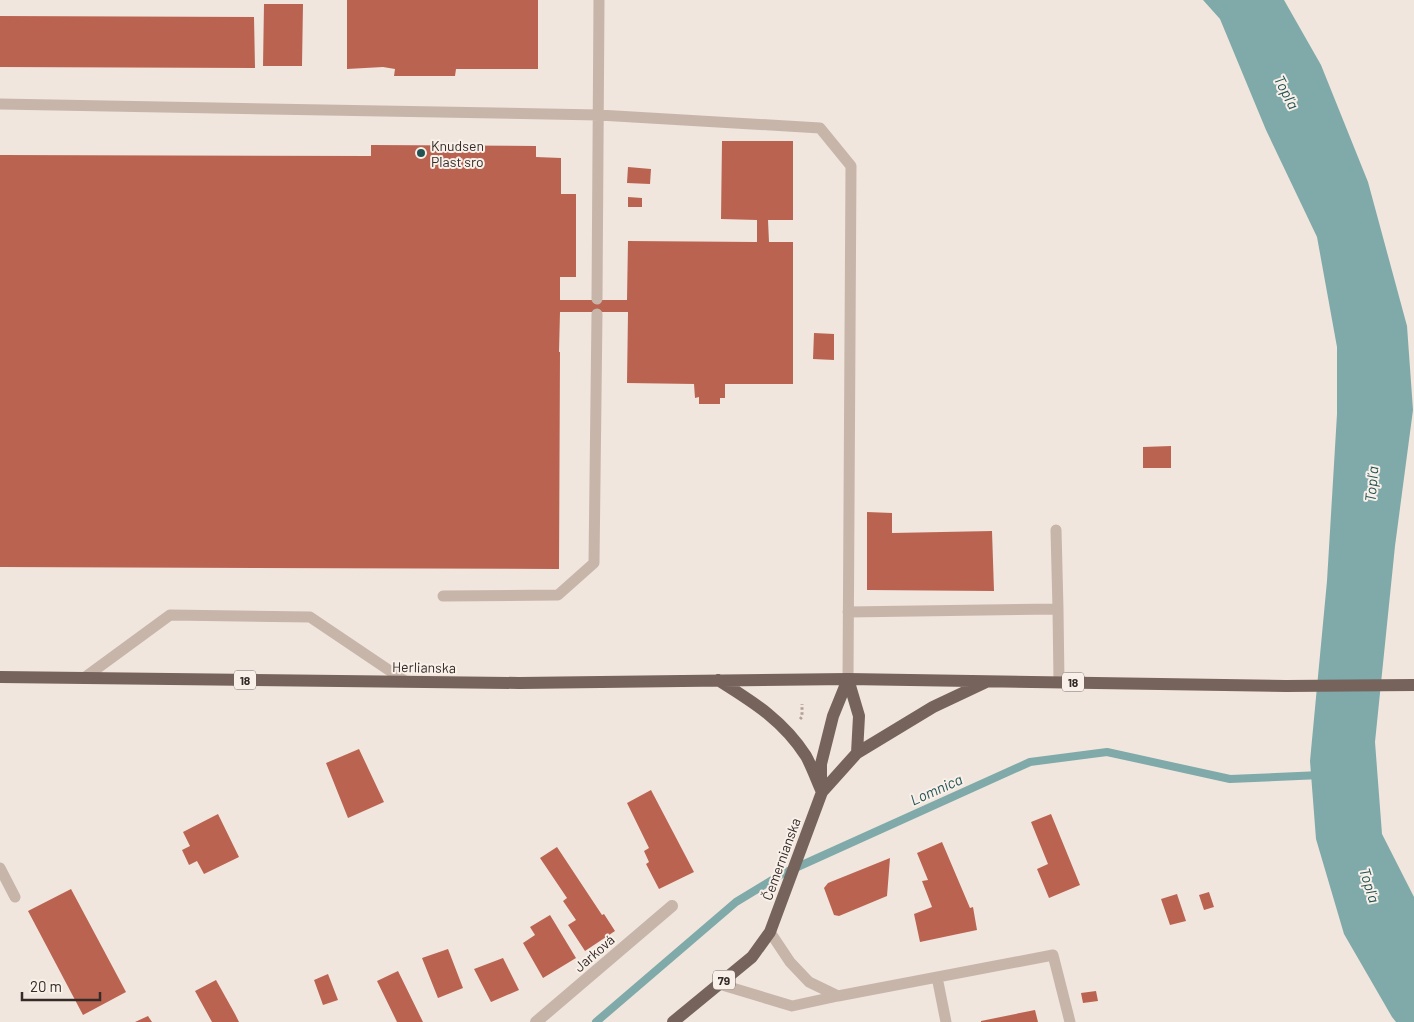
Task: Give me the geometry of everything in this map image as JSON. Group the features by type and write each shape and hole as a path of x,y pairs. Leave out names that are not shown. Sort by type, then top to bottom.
{"main road":[{"name":"Herlianska","path":"0,677 519,683 848,679"},
{"name":"18","path":"848,679 1286,686 1414,685"},
{"path":"848,679 859,716 857,753"},
{"path":"822,792 821,764 832,716 848,679"},
{"path":"718,680 753,702 783,726 806,757 822,792"},
{"name":"Čemernianska","path":"673,1022 752,957 770,932 822,792 857,753 932,707 988,681"}],"street":[{"name":"Jarková","path":"536,1022 672,906"}],"lane":[{"path":"597,299 599,0"},
{"path":"0,104 599,115 820,128 851,166 848,679"},
{"path":"443,596 558,595 594,563 597,314"},
{"path":"1056,530 1059,682"},
{"path":"848,612 1058,610"},
{"path":"84,678 170,615 310,617 405,681"},
{"path":"0,868 15,897"},
{"path":"770,932 790,962 809,982 838,996"},
{"path":"720,984 792,1006 1053,955 1070,1022"},
{"path":"936,977 946,1022"}],"path":[{"path":"796,722 802,718 802,704"}],"water":[{"name":"Topľa","path":"1203,0 1284,0 1321,65 1368,182 1407,326 1413,410 1395,546 1375,742 1382,834 1414,897 1414,1022 1396,1022 1392,1017 1344,934 1316,839 1310,761 1327,581 1337,414 1337,347 1317,237 1266,130 1220,19"}],"building":[{"path":"347,0 538,0 538,69 456,69 455,76 394,76 395,69 383,67 347,69"},
{"path":"264,4 303,4 302,66 263,66"},
{"path":"0,16 254,17 255,68 0,67"},
{"path":"722,141 793,141 793,220 768,220 769,242 793,242 793,384 725,384 725,398 720,398 720,404 699,404 699,397 695,398 694,384 627,383 628,312 560,312 559,569 0,567 0,155 371,156 371,145 536,146 536,157 561,158 561,194 576,194 576,277 560,277 560,300 627,300 628,241 757,242 757,220 721,219"},
{"path":"628,167 651,169 650,184 627,183"},
{"path":"628,197 642,198 642,207 628,207"},
{"path":"814,333 834,334 834,360 813,359"},
{"path":"1171,446 1171,468 1143,468 1143,447"},
{"path":"867,512 892,513 892,533 992,531 994,591 867,590"},
{"path":"359,749 384,802 348,818 326,763"},
{"path":"651,790 694,872 659,889 646,864 649,862 644,851 649,848 627,803"},
{"path":"218,814 239,857 204,874 197,861 189,865 182,850 190,846 183,832"},
{"path":"1051,814 1080,885 1049,898 1037,869 1048,864 1031,822"},
{"path":"942,842 970,908 973,907 977,930 920,942 914,914 932,907 922,881 928,880 917,853"},
{"path":"557,847 602,915 604,914 615,931 585,951 568,925 576,920 563,901 567,898 540,858"},
{"path":"890,858 887,896 839,916 834,915 824,888 828,883"},
{"path":"71,889 126,992 83,1015 28,911"},
{"path":"1209,892 1214,907 1204,910 1199,895"},
{"path":"1177,894 1186,921 1170,925 1161,899"},
{"path":"550,915 576,958 543,978 523,943 535,935 530,927"},
{"path":"448,949 463,988 438,998 422,958"},
{"path":"503,958 519,990 491,1002 474,969"},
{"path":"398,971 423,1022 397,1022 377,981"},
{"path":"328,974 338,1000 323,1005 314,980"},
{"path":"216,980 239,1022 212,1022 195,991"},
{"path":"1096,991 1098,1001 1083,1003 1081,993"},
{"path":"1035,1010 1038,1022 981,1022 981,1021"},
{"path":"148,1016 152,1022 135,1022"}],"waterway":[{"name":"Lomnica","path":"596,1022 736,902 782,874 1030,762 1107,752 1230,779 1321,775"}],"place":[{"name":"Knudsen Plast sro","path":"421,153"}]}
